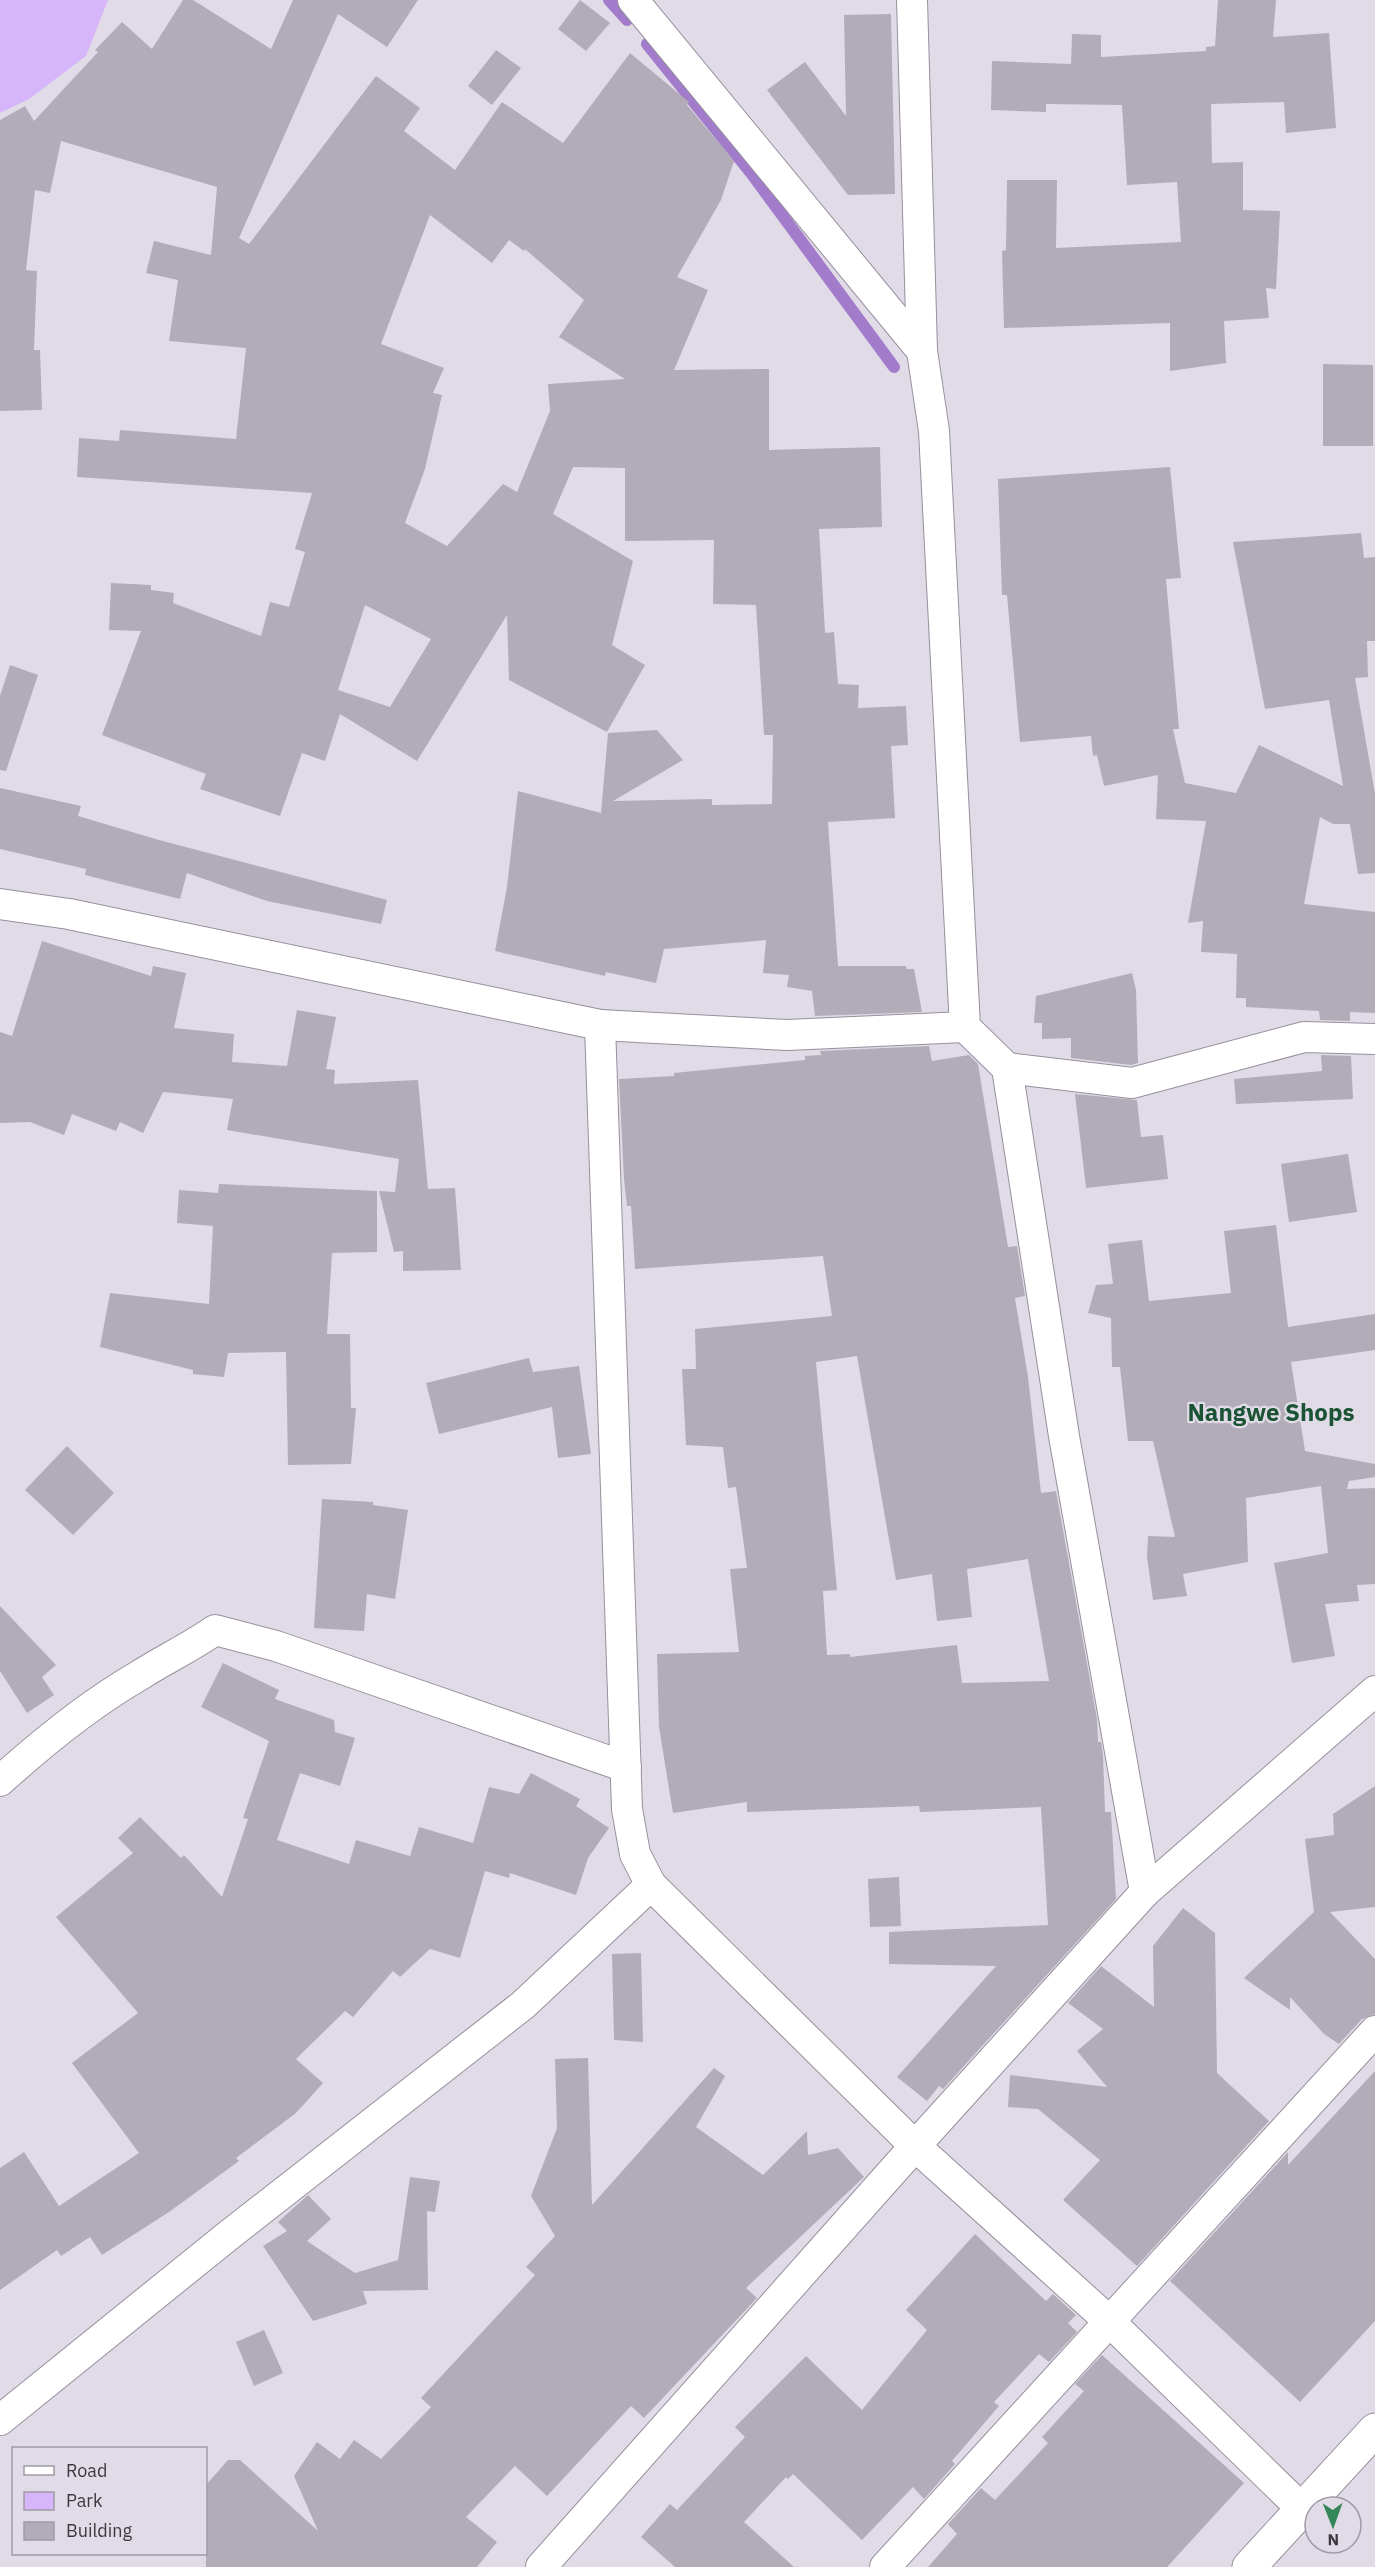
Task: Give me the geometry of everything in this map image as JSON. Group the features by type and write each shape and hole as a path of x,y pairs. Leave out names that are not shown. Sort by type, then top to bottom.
{"main road":[{"path":"1249,2567 1375,2430"}],"street":[{"path":"633,0 922,351"},
{"path":"912,0 922,351 934,431 965,1027 1007,1068 1064,1436 1145,1892"},
{"path":"0,904 69,914 600,1025 787,1035 965,1027"},
{"path":"600,1025 627,1809 635,1854 651,1885 915,2146 1109,2321 1302,2509"},
{"path":"1007,1068 1132,1083 1304,1037 1375,1040"},
{"path":"0,1780 36,1748 139,1675 185,1651 215,1630 276,1646 627,1767"},
{"path":"541,2567 915,2146 1145,1892 1375,1691"},
{"path":"0,2420 229,2235 523,2005 651,1885"},
{"path":"885,2567 1375,2031"}],"green space":[{"path":"0,0 108,0 86,56 29,99 0,113"}],"building":[{"path":"183,0 193,0 271,49 293,0 418,0 387,47 338,14 239,238 249,244 376,76 420,108 404,131 455,170 502,102 563,143 630,53 689,102 687,105 734,161 721,200 677,277 708,290 674,370 769,369 769,450 880,447 882,527 819,529 825,633 834,632 838,684 859,685 858,708 906,706 908,745 891,746 895,818 828,822 838,966 906,966 906,969 914,969 922,1012 815,1016 812,991 787,987 789,975 763,973 766,940 664,949 656,983 606,972 605,976 495,951 507,887 518,791 601,813 608,733 657,730 683,760 613,801 712,799 712,805 772,804 773,735 764,735 756,605 713,604 714,540 625,541 625,468 573,467 553,514 633,561 612,645 645,665 607,732 509,680 507,615 417,761 340,714 325,761 302,753 280,816 200,789 206,774 102,735 141,631 109,630 111,583 151,585 151,590 174,593 173,603 261,636 270,602 289,607 305,552 295,549 312,493 77,477 79,438 119,441 120,430 236,439 246,348 169,341 178,280 146,273 154,241 211,255 217,187 61,141 50,193 35,190 26,270 37,271 34,350 40,350 42,410 0,411 0,120 25,106 34,121 98,52 95,50 122,22 152,49","holes":["430,215 492,263 509,240 524,251 525,249 584,300 559,337 625,379 548,384 550,411 517,492 503,484 447,546 405,523 425,469 442,395 433,393 444,368 381,344","365,605 431,639 390,707 338,690"]},
{"path":"580,0 610,23 586,51 558,29"},
{"path":"1218,0 1276,0 1273,37 1329,33 1336,128 1286,133 1284,102 1211,104 1212,163 1243,162 1243,210 1280,211 1276,289 1266,288 1269,318 1224,321 1226,363 1170,371 1170,323 1004,328 1002,251 1006,250 1007,180 1057,180 1056,248 1181,242 1177,182 1127,185 1122,105 1046,104 1046,112 991,110 992,61 1071,64 1072,34 1101,35 1101,57 1206,51 1206,47 1215,46"},
{"path":"891,14 895,194 848,195 767,90 805,62 846,116 844,15"},
{"path":"496,50 521,68 492,105 468,86"},
{"path":"1323,364 1373,365 1373,446 1323,446"},
{"path":"1170,467 1181,578 1166,579 1179,729 1173,729 1185,783 1236,793 1259,745 1343,786 1329,700 1265,709 1233,542 1361,533 1364,558 1375,557 1375,641 1367,641 1368,677 1355,678 1375,794 1375,873 1358,874 1350,824 1333,824 1320,817 1304,904 1375,912 1375,1013 1350,1012 1350,1021 1320,1020 1319,1011 1246,1007 1246,998 1236,998 1237,954 1201,952 1203,921 1188,923 1206,821 1156,819 1158,775 1104,786 1097,755 1093,756 1091,736 1020,742 1007,595 1002,595 998,479"},
{"path":"10,665 38,675 6,771 0,770 0,696"},
{"path":"0,788 81,806 78,816 159,840 387,900 381,924 267,901 187,873 180,899 85,875 86,869 0,849"},
{"path":"42,941 151,976 153,966 186,973 174,1028 234,1034 232,1062 287,1066 297,1010 336,1017 326,1069 335,1070 334,1084 418,1080 428,1189 455,1188 461,1270 403,1271 403,1251 394,1252 379,1191 395,1192 399,1159 227,1130 233,1099 163,1092 143,1133 120,1122 116,1131 72,1114 64,1135 30,1122 0,1123 0,1032 12,1036"},
{"path":"1132,973 1136,990 1138,1063 1131,1065 1071,1058 1071,1038 1042,1039 1042,1023 1034,1023 1036,996"},
{"path":"929,1046 932,1061 969,1055 978,1064 1008,1247 1017,1246 1025,1296 1015,1298 1028,1377 1041,1493 1056,1491 1097,1719 1098,1742 1101,1742 1103,1755 1105,1812 1111,1812 1116,1899 943,2089 939,2086 927,2101 897,2077 996,1966 889,1964 889,1932 1048,1925 1041,1807 920,1812 919,1806 747,1812 747,1802 673,1813 659,1727 657,1654 739,1652 730,1569 747,1568 736,1487 728,1488 723,1447 686,1445 682,1369 696,1369 695,1329 832,1316 823,1256 635,1269 631,1206 627,1206 624,1179 619,1079 674,1076 674,1073 805,1060 805,1056 821,1055 820,1051","holes":["857,1356 896,1580 932,1574 937,1621 972,1617 967,1569 1028,1559 1049,1681 962,1683 957,1645 850,1657 850,1654 827,1655 823,1591 837,1590 816,1362"]},
{"path":"1321,1055 1351,1056 1353,1099 1236,1104 1234,1079 1322,1071"},
{"path":"1075,1094 1137,1100 1141,1137 1163,1135 1168,1179 1086,1188"},
{"path":"1348,1154 1357,1212 1289,1222 1281,1164"},
{"path":"219,1184 377,1191 377,1252 332,1253 327,1334 350,1334 351,1408 356,1408 351,1464 288,1465 286,1352 228,1353 224,1377 193,1374 193,1370 100,1347 110,1293 209,1304 213,1226 177,1223 179,1190 218,1193"},
{"path":"1276,1225 1288,1327 1375,1314 1375,1350 1291,1362 1305,1451 1375,1464 1375,1477 1349,1481 1347,1489 1375,1488 1375,1584 1357,1585 1359,1601 1325,1604 1335,1656 1292,1663 1274,1563 1328,1553 1321,1486 1246,1498 1248,1562 1183,1574 1187,1596 1153,1600 1147,1557 1148,1536 1175,1537 1153,1441 1128,1441 1120,1367 1112,1367 1111,1318 1088,1313 1096,1285 1113,1284 1108,1244 1142,1240 1149,1301 1231,1293 1224,1231"},
{"path":"529,1358 533,1372 579,1366 591,1454 558,1458 552,1407 439,1434 426,1383"},
{"path":"67,1446 114,1493 73,1535 25,1490"},
{"path":"322,1499 373,1502 373,1505 408,1510 395,1599 367,1594 364,1631 314,1628"},
{"path":"0,1606 56,1665 42,1677 54,1695 27,1713 0,1671"},
{"path":"223,1663 279,1690 275,1699 334,1720 335,1732 355,1738 340,1786 300,1773 277,1840 349,1864 356,1840 410,1856 419,1827 473,1843 489,1787 519,1794 531,1773 580,1799 576,1806 609,1828 588,1858 576,1895 510,1873 509,1878 485,1871 460,1958 430,1949 400,1977 393,1971 353,2017 345,2011 296,2059 323,2083 296,2113 236,2158 239,2161 169,2212 102,2255 90,2237 61,2256 57,2250 0,2290 0,2168 24,2152 59,2206 139,2153 72,2063 138,2013 56,1917 133,1853 118,1838 140,1817 181,1858 184,1855 222,1897 248,1819 243,1818 269,1741 201,1707"},
{"path":"1375,1786 1375,1907 1330,1912 1375,1959 1375,2014 1362,2019 1339,2044 1324,2034 1290,1997 1290,2010 1244,1978 1314,1912 1305,1839 1334,1835 1333,1814"},
{"path":"899,1877 901,1926 870,1927 868,1879"},
{"path":"1183,1908 1215,1933 1217,2073 1269,2121 1137,2266 1063,2200 1100,2160 1038,2109 1008,2107 1010,2075 1107,2087 1077,2051 1103,2029 1068,2003 1101,1966 1154,2007 1153,1946"},
{"path":"641,1953 643,2042 614,2040 612,1954"},
{"path":"588,2058 592,2205 714,2068 725,2076 696,2127 763,2175 807,2131 808,2155 838,2148 864,2177 746,2288 757,2298 644,2418 631,2406 547,2496 515,2466 466,2517 497,2542 477,2567 206,2567 207,2484 228,2460 240,2460 318,2531 294,2476 317,2442 340,2459 354,2440 381,2459 431,2407 421,2398 535,2275 526,2267 555,2236 531,2196 557,2128 555,2059"},
{"path":"1375,2071 1375,2321 1300,2402 1170,2281 1288,2152 1288,2165"},
{"path":"410,2177 440,2181 435,2212 427,2211 428,2290 363,2291 367,2304 313,2321 263,2246 287,2231 278,2222 308,2195 331,2219 307,2241 355,2273 398,2260"},
{"path":"975,2234 1046,2301 1053,2294 1076,2315 1068,2323 1077,2332 1049,2362 1039,2354 994,2402 999,2406 952,2461 955,2464 924,2499 913,2487 862,2540 793,2474 788,2479 786,2477 744,2522 794,2567 675,2567 641,2537 670,2504 677,2510 745,2437 735,2427 806,2356 862,2410 927,2330 906,2310"},
{"path":"264,2330 283,2373 254,2386 236,2342"},
{"path":"1102,2355 1244,2483 1167,2567 928,2567 957,2534 948,2524 981,2488 995,2500 1048,2443 1042,2437 1084,2391 1075,2384"}],"waterway":[{"path":"609,0 627,20"},
{"path":"647,44 751,173 894,367"}],"district":[{"name":"Nangwe Shops","path":"1271,1412"}]}
